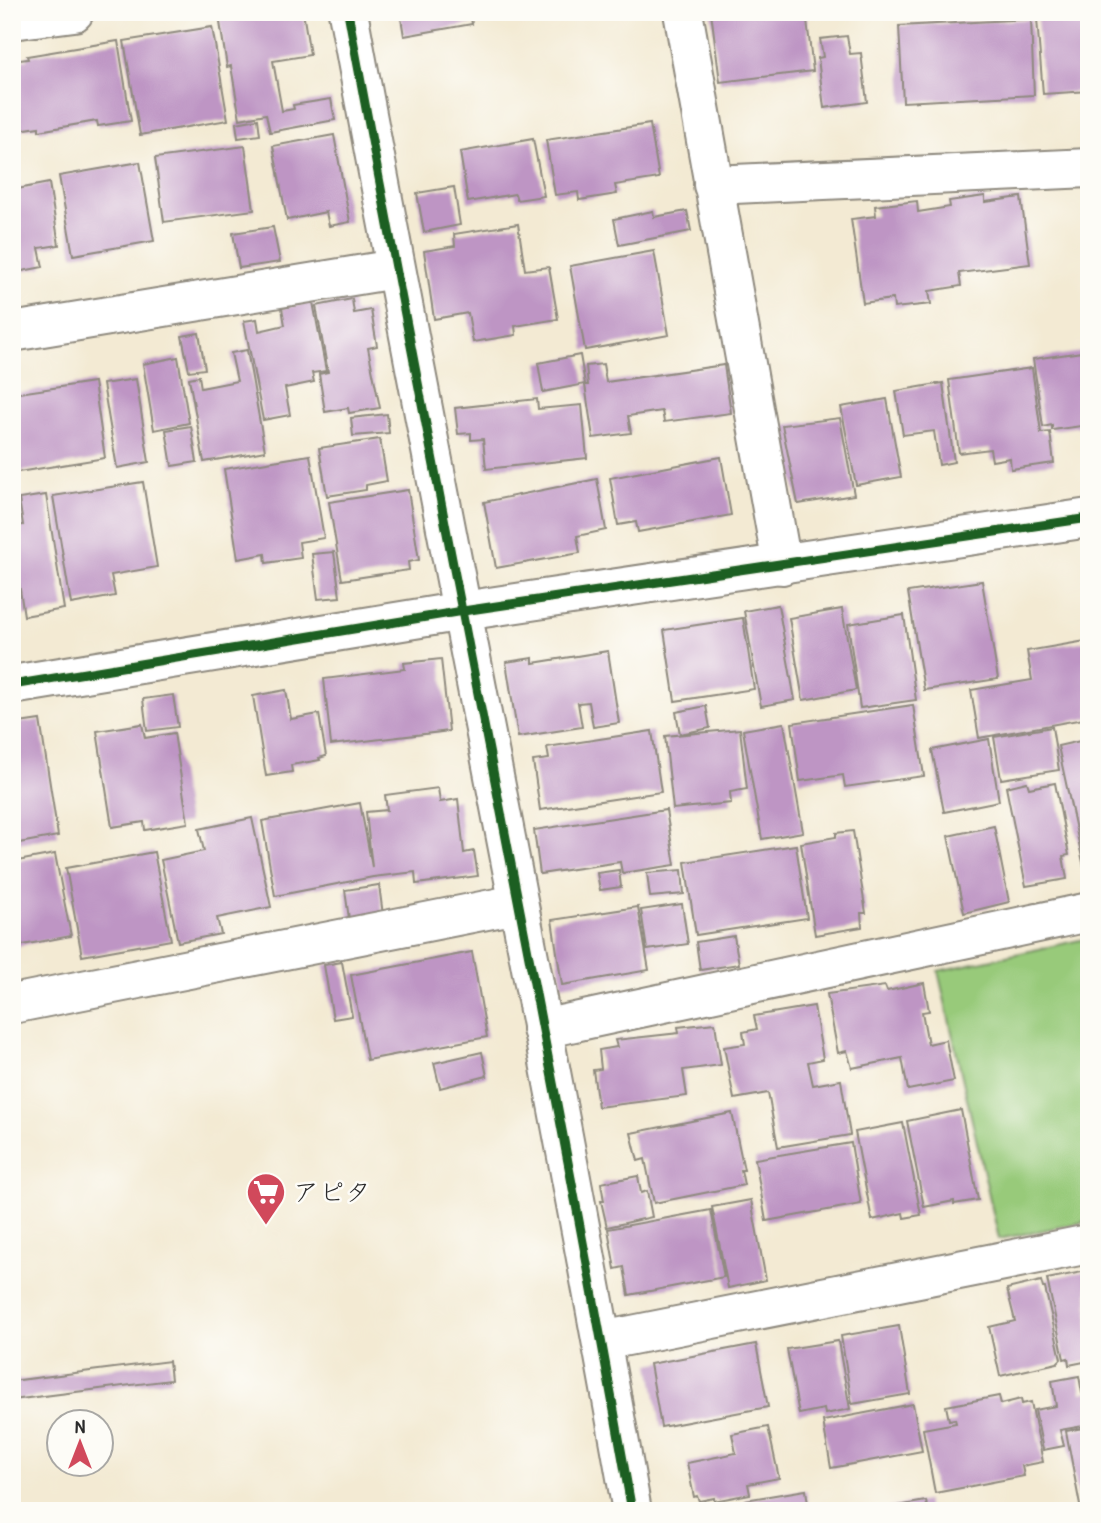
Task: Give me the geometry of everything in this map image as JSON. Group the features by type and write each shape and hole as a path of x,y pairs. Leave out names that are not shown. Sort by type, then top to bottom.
{"street":[{"path":"348,12 632,1511"},
{"path":"683,12 782,565"},
{"path":"713,185 1089,167"},
{"path":"12,332 395,269"},
{"path":"12,685 463,611 1089,518"},
{"path":"12,1004 517,904"},
{"path":"542,1029 1089,912"},
{"path":"602,1342 1089,1244"}],"green space":[{"path":"1089,938 1089,1221 999,1239 938,971"}],"building":[{"path":"239,12 303,12 310,55 273,61 282,111 294,109 293,105 331,99 335,120 270,132 266,114 240,119 231,66 227,67 219,16"},
{"path":"400,12 470,12 472,24 404,36"},
{"path":"711,12 806,12 813,71 720,82"},
{"path":"924,12 1010,12 1010,14 924,20"},
{"path":"1028,12 1063,12 1063,14 1029,16"},
{"path":"1087,16 1089,91 1043,94 1037,19"},
{"path":"1031,19 1034,95 903,102 899,26"},
{"path":"212,27 228,120 140,135 124,41"},
{"path":"847,36 850,54 861,53 867,102 824,108 818,58 823,57 820,39"},
{"path":"118,41 131,121 98,126 97,121 39,131 39,127 12,131 12,61 28,59 27,56"},
{"path":"258,119 260,135 238,138 236,123"},
{"path":"650,124 659,178 615,185 617,194 579,200 578,192 555,195 546,140"},
{"path":"334,135 350,222 329,226 326,212 287,220 273,146"},
{"path":"533,139 544,196 517,200 515,194 468,202 460,152"},
{"path":"245,146 254,210 164,222 155,158"},
{"path":"140,162 154,241 73,255 59,176"},
{"path":"49,183 59,245 39,248 43,267 12,273 12,190"},
{"path":"454,187 460,225 424,232 417,193"},
{"path":"985,196 985,202 1021,197 1030,264 959,273 961,286 929,291 931,304 894,308 893,299 863,303 851,219 876,216 875,206 917,201 918,212 950,207 949,201"},
{"path":"653,211 654,217 687,211 691,231 619,245 614,219"},
{"path":"518,224 525,270 549,267 558,319 515,326 516,335 473,342 468,313 434,319 424,251 455,246 454,234"},
{"path":"273,227 280,262 239,268 233,233"},
{"path":"654,251 669,335 585,350 570,266"},
{"path":"352,299 354,313 371,310 377,346 368,348 380,408 349,413 348,408 325,412 319,374 328,372 316,306"},
{"path":"313,302 326,371 312,373 314,382 285,388 290,415 263,420 244,321 257,319 259,331 285,325 282,308"},
{"path":"199,333 205,369 189,371 182,336"},
{"path":"247,350 265,451 204,462 189,378 199,376 201,388 237,381 231,353"},
{"path":"1089,351 1089,425 1052,430 1052,425 1043,427 1033,359"},
{"path":"580,355 585,384 543,392 538,363"},
{"path":"178,357 189,423 154,430 143,364"},
{"path":"603,364 606,382 724,365 731,413 664,422 662,411 628,416 631,433 593,438 585,385 588,385 586,366"},
{"path":"1032,368 1041,433 1050,432 1054,463 1011,469 1010,458 992,461 990,449 959,453 949,380"},
{"path":"136,379 149,462 117,468 103,384"},
{"path":"94,382 105,458 12,473 12,394"},
{"path":"943,383 954,462 939,465 934,431 903,435 896,391"},
{"path":"537,399 538,409 582,405 587,458 486,469 483,439 471,440 471,433 458,434 455,408"},
{"path":"887,399 901,477 856,485 841,407"},
{"path":"387,414 389,433 353,436 351,418"},
{"path":"840,418 854,495 798,504 782,425"},
{"path":"191,426 197,462 172,466 166,430"},
{"path":"380,439 387,481 366,485 366,490 327,496 319,448"},
{"path":"310,455 324,538 299,542 301,558 266,563 265,554 238,559 224,469"},
{"path":"721,457 731,515 638,532 636,522 618,525 610,478"},
{"path":"597,479 606,530 577,536 580,553 496,568 484,502"},
{"path":"143,482 157,567 111,575 115,596 71,604 53,496"},
{"path":"408,490 419,560 408,562 409,570 342,580 329,502"},
{"path":"46,495 64,609 24,616 19,583 12,584 12,526 23,525 19,499"},
{"path":"334,552 340,597 318,599 312,554"},
{"path":"982,581 998,679 924,690 908,592"},
{"path":"778,605 795,700 761,706 744,611"},
{"path":"842,609 856,690 803,700 789,618"},
{"path":"904,615 916,700 860,708 848,624"},
{"path":"743,618 754,689 675,701 664,630"},
{"path":"1086,641 1089,658 1089,718 979,738 971,690 1032,680 1027,651"},
{"path":"608,651 619,723 593,727 589,702 578,703 582,727 518,737 506,662 533,658 533,663"},
{"path":"441,659 449,731 331,745 324,679 405,669 404,663"},
{"path":"286,690 291,719 319,714 326,756 319,758 320,760 291,765 292,772 266,776 253,696"},
{"path":"173,695 178,727 147,731 143,699"},
{"path":"913,705 924,776 845,787 843,775 800,781 792,723"},
{"path":"706,706 710,728 680,734 676,712"},
{"path":"40,720 58,836 19,843 12,805 12,724"},
{"path":"784,723 803,832 762,839 743,730"},
{"path":"142,724 145,738 174,733 188,823 145,830 144,822 112,827 97,731"},
{"path":"1052,727 1059,770 1001,779 994,737"},
{"path":"740,729 747,789 730,792 731,803 673,809 665,736"},
{"path":"652,731 661,792 540,810 533,761 549,759 547,747"},
{"path":"989,739 999,801 944,812 932,750"},
{"path":"1089,739 1089,866 1084,867 1058,746"},
{"path":"1027,782 1029,788 1055,783 1069,855 1063,856 1067,879 1026,886 1006,787"},
{"path":"438,788 440,802 458,799 464,853 474,851 478,876 416,884 415,872 373,877 275,896 262,821 360,803 372,867 366,812 387,810 385,795"},
{"path":"666,810 675,865 622,873 620,862 540,874 534,830"},
{"path":"252,818 271,907 217,918 221,934 178,942 161,860 204,851 199,829"},
{"path":"994,826 1009,902 964,913 948,836"},
{"path":"853,831 866,913 861,913 862,927 815,935 801,843"},
{"path":"796,845 807,918 696,935 685,862"},
{"path":"154,852 171,940 82,956 66,868"},
{"path":"55,854 71,936 12,947 12,862"},
{"path":"619,870 621,887 600,890 597,873"},
{"path":"682,870 684,894 650,897 647,873"},
{"path":"379,885 383,915 349,919 345,890"},
{"path":"682,904 688,944 647,950 641,910"},
{"path":"638,907 649,970 562,985 552,920"},
{"path":"734,936 739,964 700,970 696,942"},
{"path":"472,952 487,1037 367,1060 351,975"},
{"path":"342,962 352,1016 333,1019 324,965"},
{"path":"924,983 929,1011 922,1012 928,1044 946,1040 954,1081 908,1090 902,1058 852,1068 847,1051 838,1053 827,994 885,986 887,991"},
{"path":"814,1006 823,1059 808,1062 813,1085 841,1080 850,1135 778,1147 768,1093 734,1099 724,1047 745,1044 743,1032 757,1029 754,1016"},
{"path":"715,1023 721,1065 683,1070 687,1096 598,1107 593,1070 601,1069 599,1050 617,1047 615,1040 679,1033 678,1027"},
{"path":"482,1052 487,1076 440,1088 434,1063"},
{"path":"961,1110 978,1200 924,1207 907,1121"},
{"path":"732,1113 744,1170 741,1170 744,1185 654,1203 645,1159 638,1161 631,1133"},
{"path":"903,1123 921,1215 904,1218 903,1213 872,1220 855,1132"},
{"path":"851,1143 861,1204 766,1221 755,1159"},
{"path":"638,1176 641,1193 647,1191 652,1217 607,1227 601,1201 604,1201 601,1183"},
{"path":"751,1200 766,1280 728,1288 712,1207"},
{"path":"711,1210 724,1277 629,1295 624,1267 615,1269 608,1229"},
{"path":"1087,1271 1089,1361 1069,1365 1068,1358 1064,1359 1047,1279"},
{"path":"1041,1281 1045,1288 1061,1359 1057,1363 1000,1376 989,1327 1015,1321 1007,1289"},
{"path":"899,1326 910,1394 852,1404 841,1336"},
{"path":"838,1341 850,1409 825,1414 824,1409 799,1414 787,1349"},
{"path":"756,1344 768,1407 661,1427 650,1364"},
{"path":"169,1361 171,1380 12,1400 12,1381"},
{"path":"1079,1376 1082,1393 1089,1391 1089,1425 1060,1430 1064,1446 1043,1450 1035,1410 1056,1406 1052,1381"},
{"path":"999,1396 1001,1404 1021,1399 1022,1404 1031,1402 1043,1462 1022,1466 1024,1476 935,1493 923,1429 956,1423 955,1419 949,1420 946,1406"},
{"path":"913,1404 922,1451 831,1468 823,1421"},
{"path":"768,1427 779,1478 748,1484 750,1494 714,1501 714,1498 699,1501 697,1496 694,1497 687,1463 736,1453 732,1434"},
{"path":"1089,1427 1089,1511 1081,1511 1066,1431"},
{"path":"806,1490 809,1511 747,1511 745,1500"},
{"path":"926,1501 928,1511 881,1511 881,1509"}],"cycle path":[{"path":"348,12 632,1511"},
{"path":"12,685 463,611 1089,518"}],"place":[{"name":"アピタ","path":"266,1226"}]}
